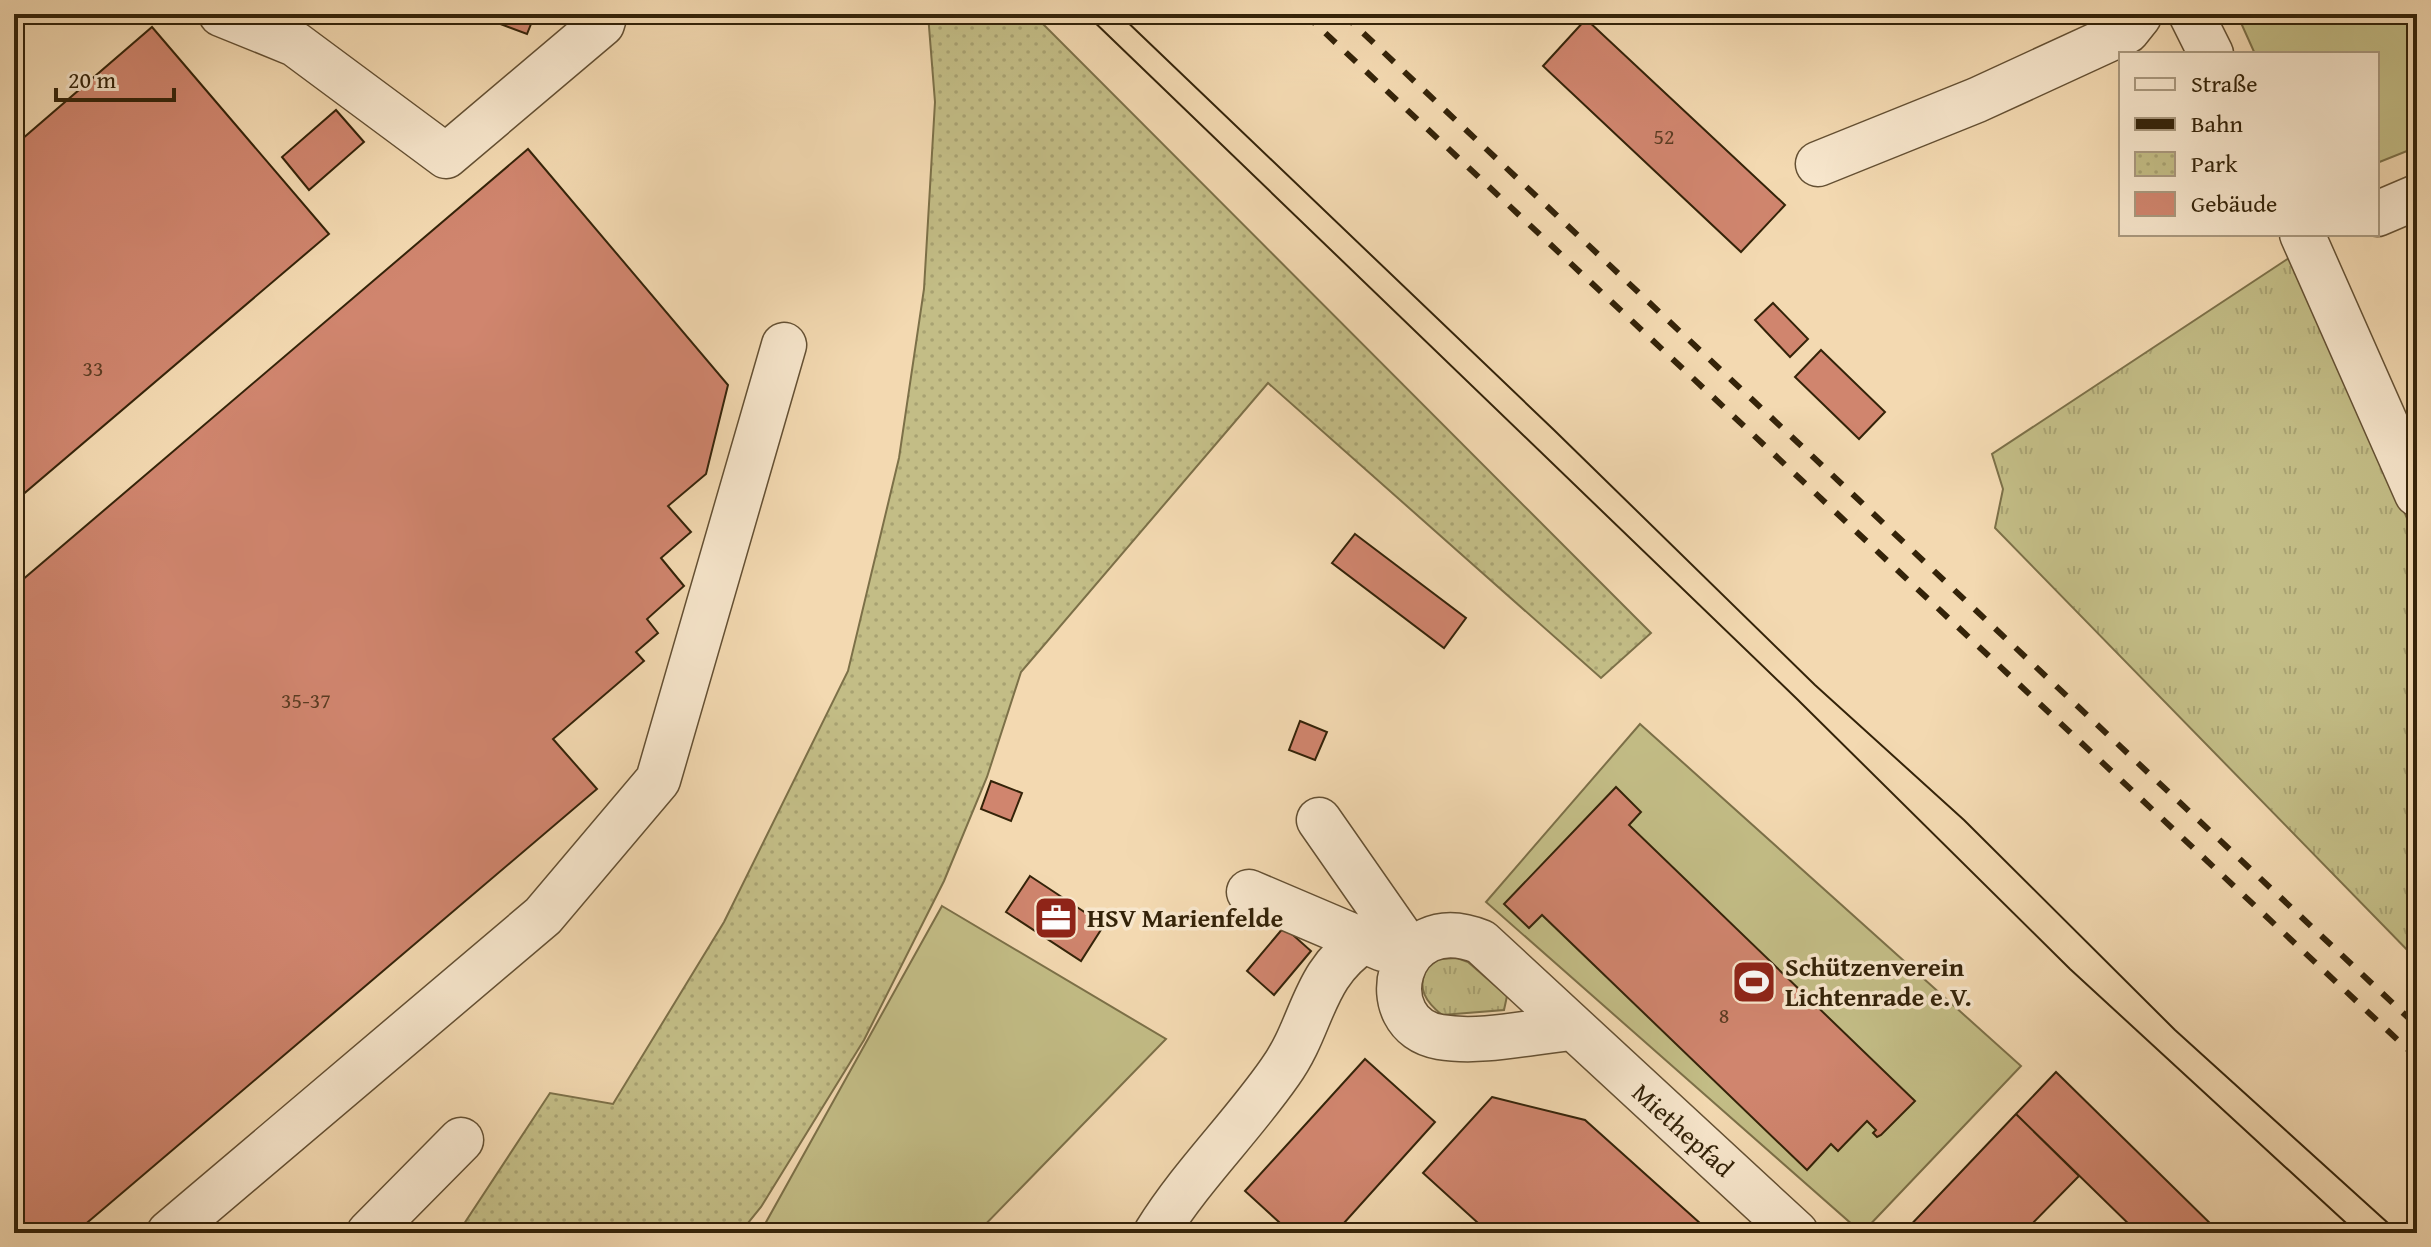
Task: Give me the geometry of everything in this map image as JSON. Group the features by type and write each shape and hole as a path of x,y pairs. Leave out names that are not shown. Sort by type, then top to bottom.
{"street":[{"path":"221,14 295,44 446,156 602,24 605,14"},
{"path":"2191,14 2210,52"},
{"path":"1818,164 1977,100 2127,31 2139,15"},
{"path":"2379,213 2417,197"},
{"path":"2314,237 2417,494"},
{"path":"169,1233 543,916 658,780 784,345"},
{"path":"1319,820 1408,955"},
{"path":"1249,892 1408,955"},
{"name":"Miethepfad","path":"1408,955 1422,942 1441,934 1461,933 1481,942 1570,1028 1796,1233"},
{"path":"1156,1233 1178,1198 1281,1071 1331,968 1345,953 1365,940"},
{"path":"1408,955 1398,985 1401,1002 1409,1018 1438,1037 1570,1028"},
{"path":"369,1233 461,1140"}],"green space":[{"path":"928,14 1033,14 1651,633 1601,678 1268,383 1021,672 987,777 944,881 864,1040 761,1207 740,1233 458,1233 550,1093 613,1104 724,922 848,671 899,458 924,289 935,102"},
{"path":"2237,14 2417,14 2417,147 2379,162 2379,52 2254,52"},
{"path":"2292,256 2417,541 2417,960 1995,528 2003,489 1992,454"},
{"name":"Schützenverein Lichtenrade e.V.","path":"1640,724 2021,1066 1862,1233 1486,902"},
{"path":"942,906 1166,1039 977,1233 760,1233"},
{"path":"1457,958 1468,962 1507,996 1504,1010 1442,1015 1431,1005 1424,994 1422,982 1427,968 1439,959"}],"building":[{"path":"474,14 535,14 527,34"},
{"path":"1586,19 1785,205 1741,252 1543,66"},
{"path":"152,27 329,234 14,502 14,146"},
{"path":"336,110 364,142 309,190 282,157"},
{"path":"528,149 728,385 706,474 668,506 691,532 661,558 684,586 647,619 658,633 636,652 644,661 553,739 597,789 75,1233 14,1233 14,587"},
{"path":"1773,303 1808,339 1790,357 1755,320"},
{"path":"1821,350 1885,412 1859,439 1795,377"},
{"path":"1355,534 1466,618 1444,648 1332,563"},
{"path":"1300,721 1327,732 1315,760 1289,750"},
{"path":"991,781 1022,793 1011,821 981,809"},
{"path":"1616,787 1641,812 1629,825 1915,1101 1881,1135 1877,1137 1873,1133 1876,1130 1867,1121 1838,1151 1831,1144 1807,1170 1542,915 1529,928 1504,904"},
{"path":"1030,876 1104,925 1081,961 1006,912"},
{"path":"1284,927 1311,951 1274,995 1247,971"},
{"path":"1365,1059 1435,1122 1335,1233 1291,1233 1245,1191"},
{"path":"2056,1072 2220,1233 2138,1233 2016,1114"},
{"path":"1492,1097 1585,1120 1711,1233 1489,1233 1423,1173"},
{"path":"2016,1114 2079,1176 2023,1233 1903,1233"}],"tram line":[{"path":"1086,14 1797,699 2070,969 2357,1233"},
{"path":"1119,14 1554,430 1815,685 1964,820 2175,1030 2399,1233"}],"railway":[{"path":"1305,14 2417,1058"},
{"path":"1343,14 2417,1026"}],"place":[{"name":"HSV Marienfelde","path":"1056,918"},
{"name":"Schützenverein Lichtenrade e.V.","path":"1754,982"}]}
